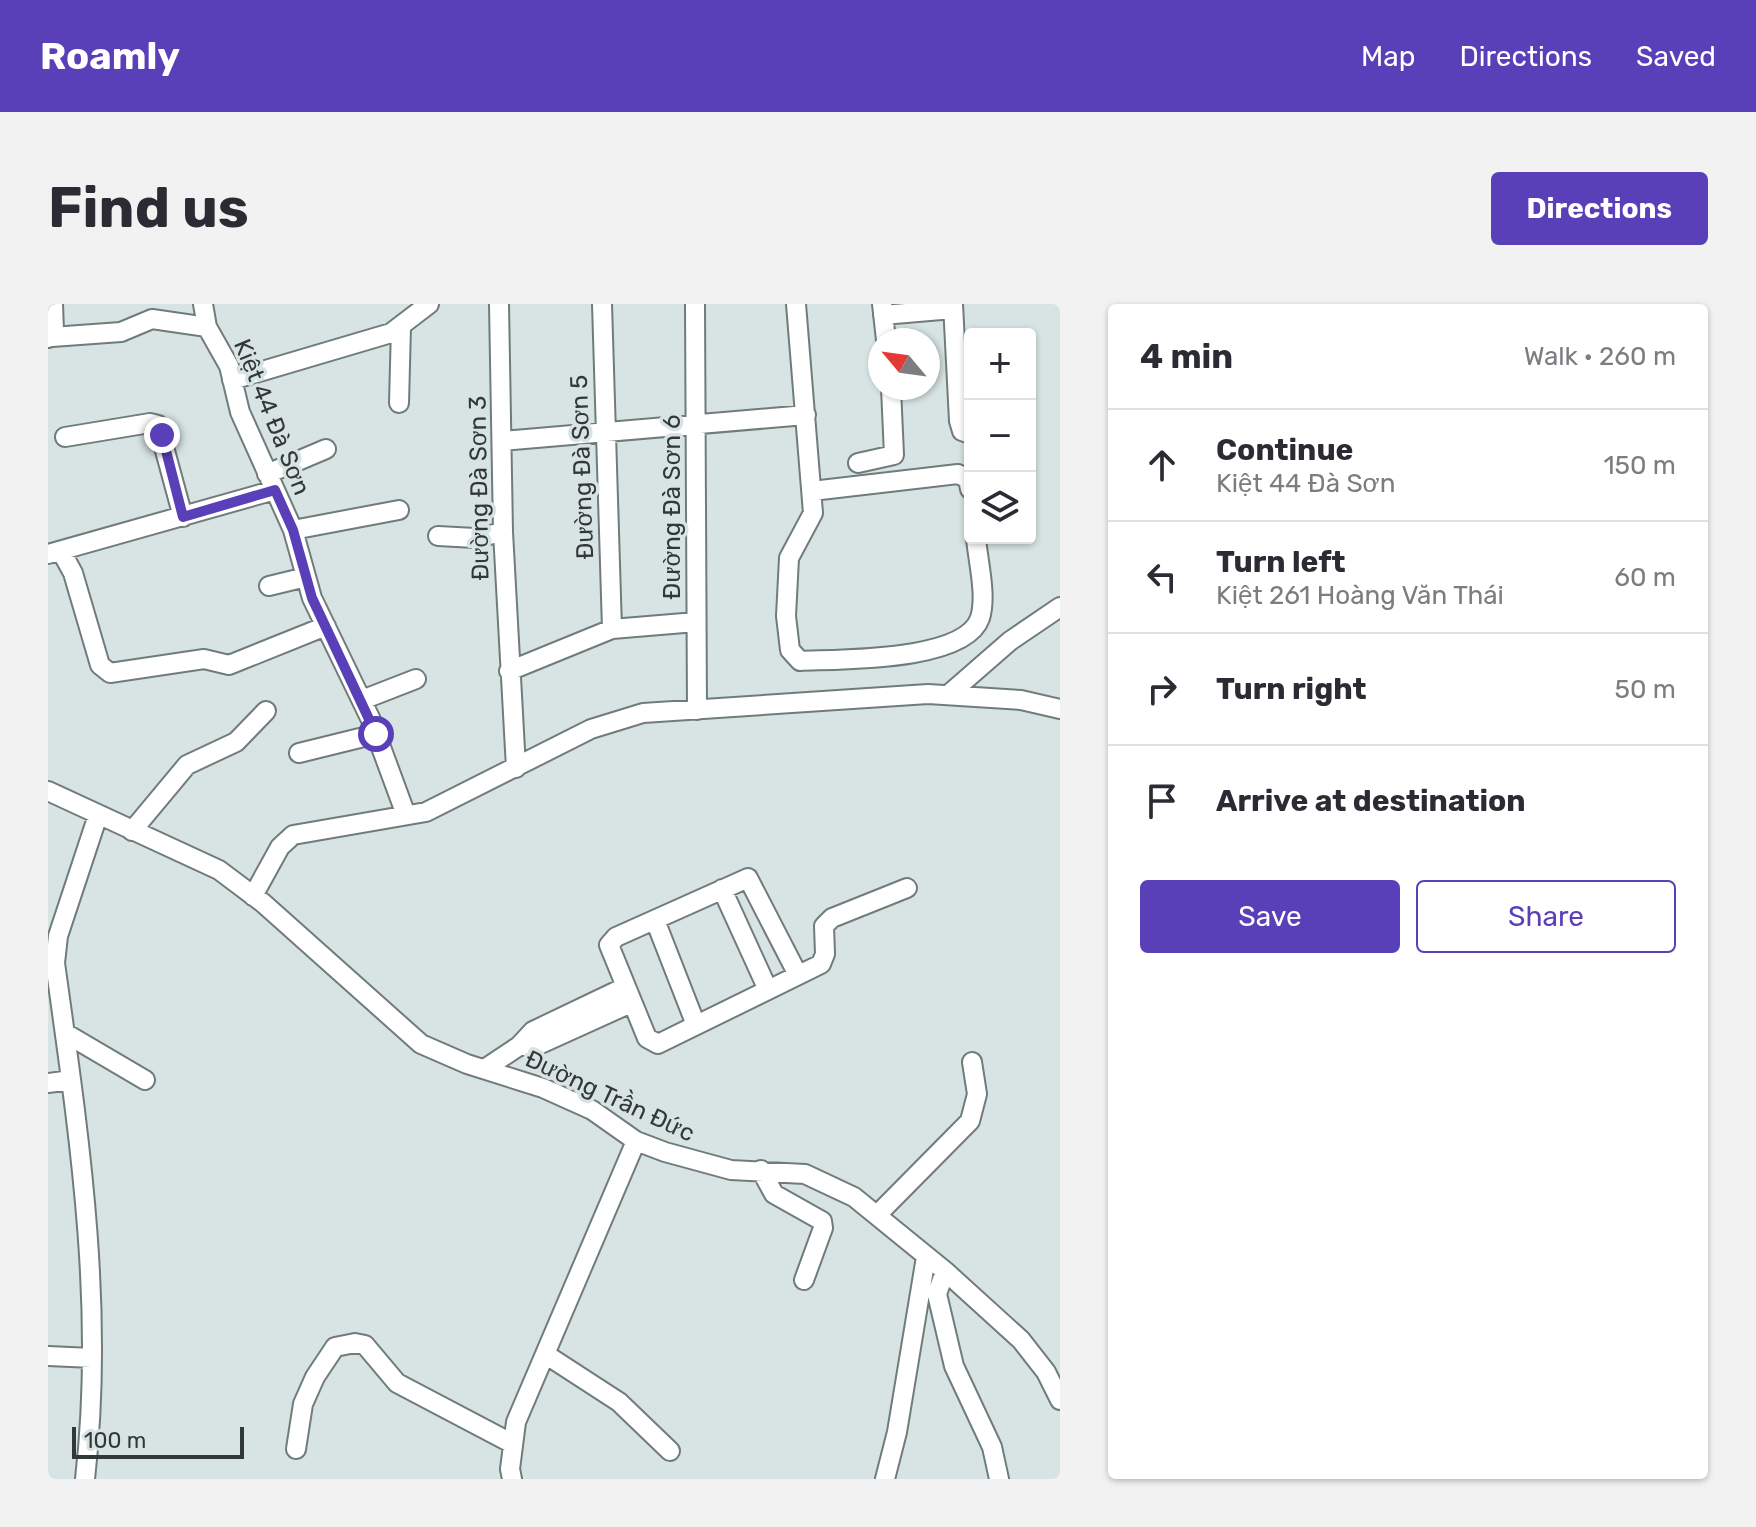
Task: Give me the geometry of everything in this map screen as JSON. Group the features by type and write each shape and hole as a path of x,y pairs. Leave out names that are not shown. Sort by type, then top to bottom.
{"street":[{"path":"53,304 50,338 121,332 152,319 207,327"},
{"name":"Kiệt 44 Đà Sơn","path":"203,304 207,327 229,366 240,412 293,530 306,577 362,700 406,815"},
{"path":"232,380 401,327 429,304"},
{"name":"Đường Đà Sơn 3","path":"499,304 503,532 516,768"},
{"name":"Đường Đà Sơn 5","path":"602,304 612,629"},
{"name":"Đường Đà Sơn 6","path":"695,304 697,710"},
{"path":"796,304 813,513 789,558 787,628 790,650 800,661 939,651 969,633 979,620 981,599 976,544"},
{"path":"883,309 953,307 959,421 964,432"},
{"path":"399,403 401,327"},
{"path":"858,463 894,455 892,400"},
{"path":"502,441 806,415"},
{"path":"65,437 150,423 158,425 183,517"},
{"path":"326,449 271,482 183,517 54,552 73,573 93,644 106,672 115,674 204,659 229,665 326,626"},
{"path":"812,491 958,474 964,477"},
{"path":"293,530 399,510"},
{"path":"438,536 475,538 503,532"},
{"path":"269,586 306,577"},
{"path":"948,695 1010,641 1060,607"},
{"path":"509,671 612,629 696,622"},
{"path":"362,700 416,679"},
{"path":"253,896 280,847 293,835 426,812 591,729 643,713 948,695 1021,700 1060,709"},
{"path":"132,831 187,765 236,742 266,711"},
{"path":"299,753 376,734"},
{"name":"Đường Trần Đức","path":"48,791 219,870 253,896 421,1044 592,1110 636,1141 704,1165 805,1174 854,1197 945,1271 1021,1340 1046,1372 1060,1400"},
{"path":"85,1479 93,1269 55,963 58,936 98,815"},
{"path":"798,975 748,878 616,937 609,945 628,995 652,1043 658,1044 821,964 825,954 824,926 832,918 907,888"},
{"path":"722,889 768,990"},
{"path":"655,920 696,1025"},
{"path":"486,1068 519,1046 533,1031 628,995"},
{"path":"65,1033 145,1080"},
{"path":"877,1215 970,1121 977,1094 972,1062"},
{"path":"48,1083 71,1080"},
{"path":"507,1476 516,1422 636,1141"},
{"path":"761,1170 774,1194 822,1221 823,1228 804,1280"},
{"path":"885,1479 897,1432 926,1257"},
{"path":"945,1271 937,1294 954,1366 992,1447 999,1479"},
{"path":"296,1449 300,1414 315,1377 335,1347 355,1343 372,1350 380,1367 397,1383 513,1444"},
{"path":"545,1354 619,1402 670,1451"},
{"path":"48,1356 92,1358"}],"route":[{"path":"162,435 183,517 275,490 293,530 312,598 376,734"}]}
